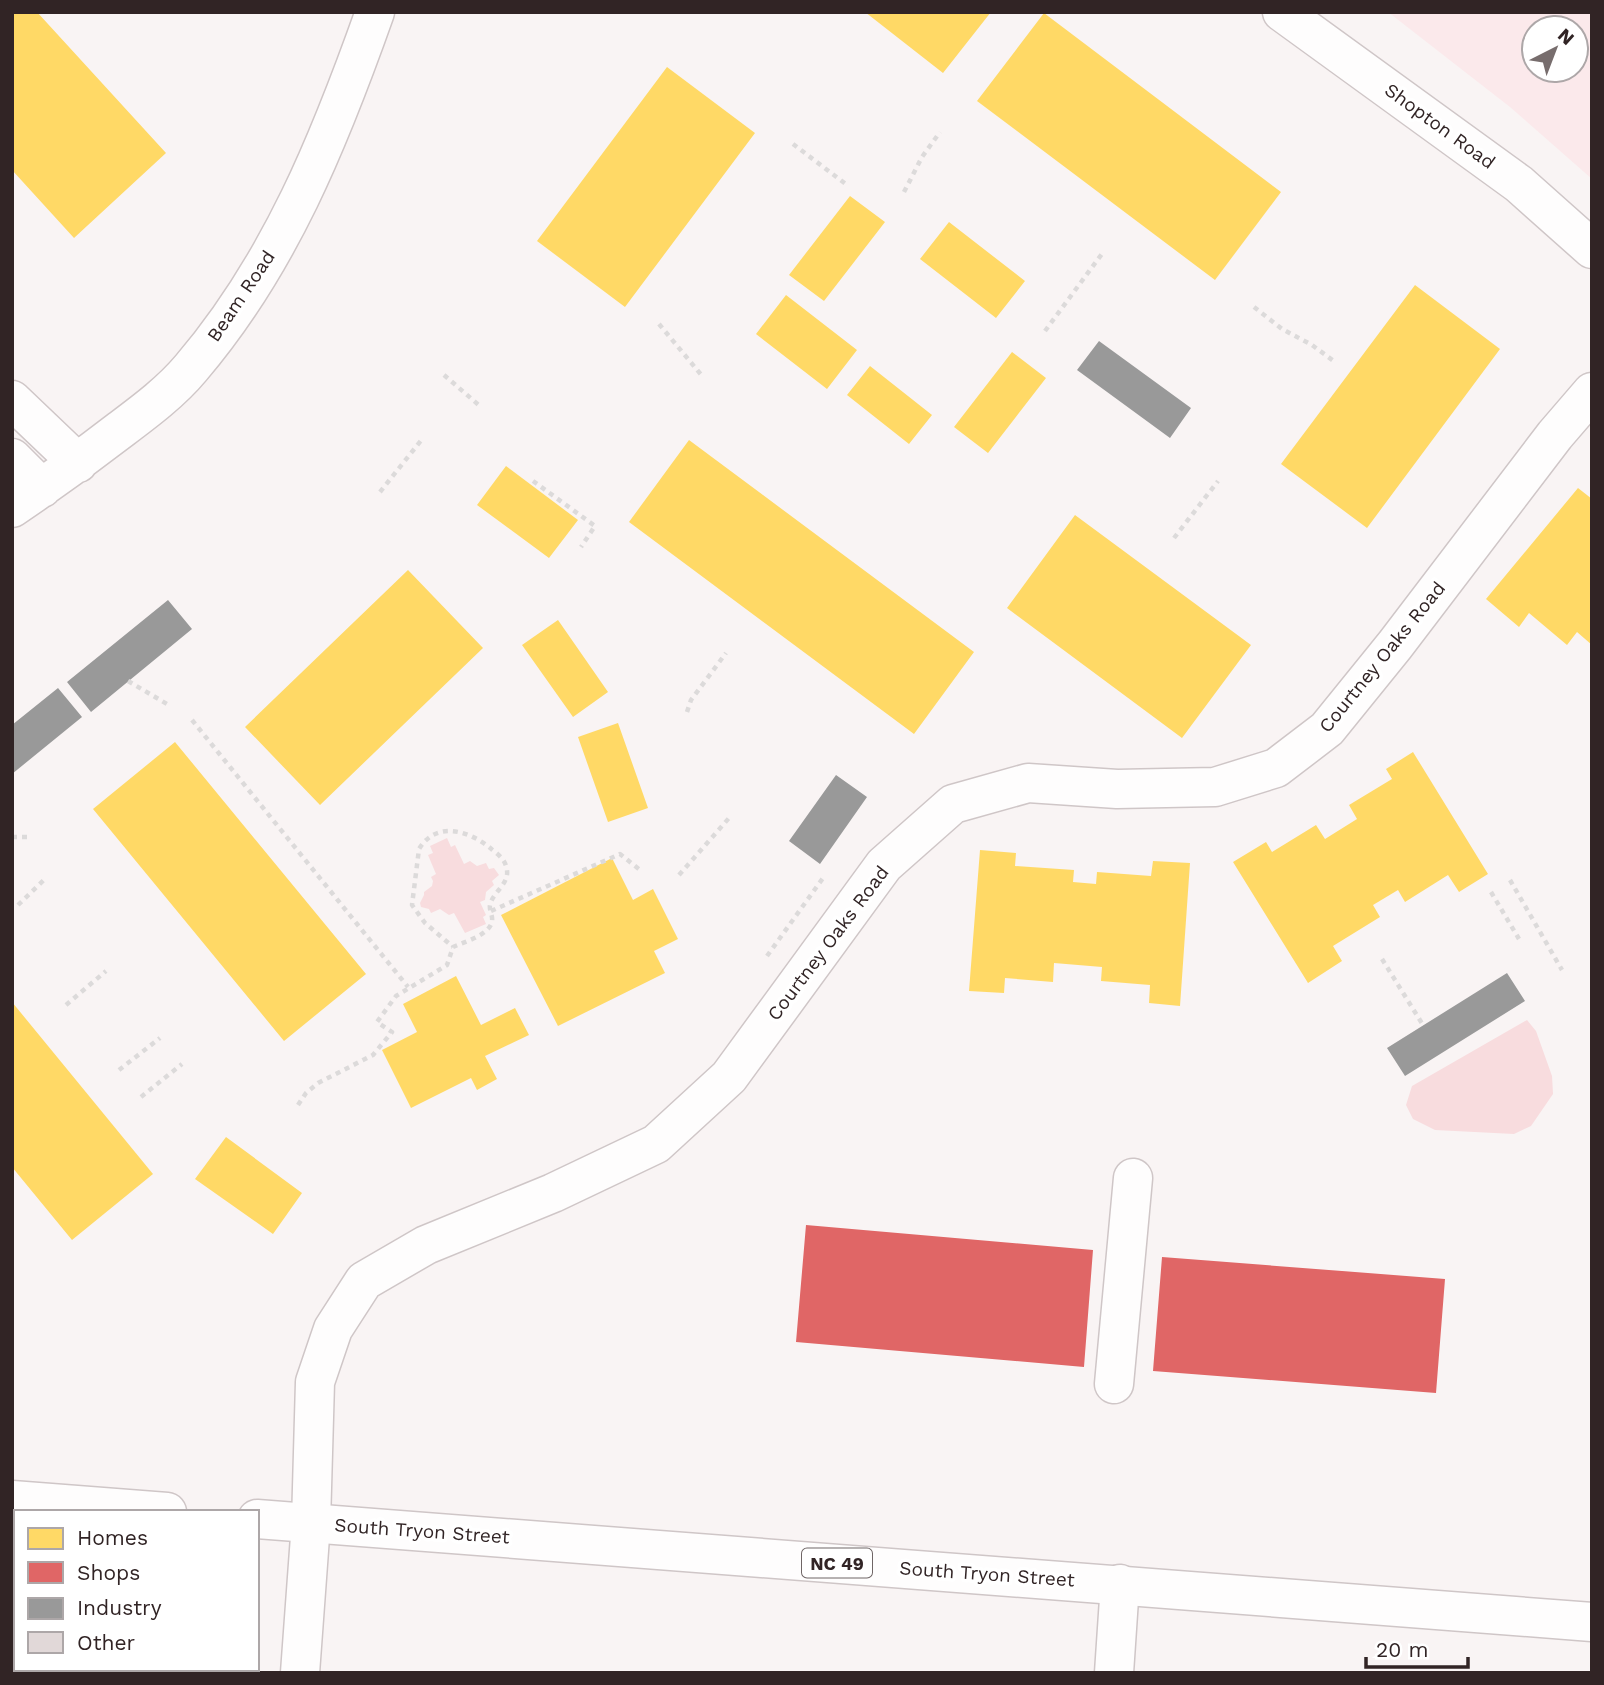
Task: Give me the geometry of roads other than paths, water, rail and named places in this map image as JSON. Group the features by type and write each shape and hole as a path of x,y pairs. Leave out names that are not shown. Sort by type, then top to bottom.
{"street":[{"name":"Beam Road","path":"27,498 147,410 190,370 234,313 281,235 312,176 342,106 375,12"},
{"name":"Shopton Road","path":"1282,12 1519,184 1592,249"},
{"name":"Courtney Oaks Road","path":"300,1673 311,1523 314,1382 333,1329 365,1281 426,1245 553,1193 656,1144 729,1077 884,865 953,804 1028,783 1117,789 1215,787 1276,768 1327,729 1395,645 1555,435 1592,392"},
{"path":"12,400 78,463"},
{"path":"12,458 27,498"},
{"path":"1114,1384 1133,1178"},
{"path":"12,1500 141,1510"},
{"name":"South Tryon Street","path":"259,1519 1592,1622"},
{"path":"1114,1673 1120,1584"}]}
